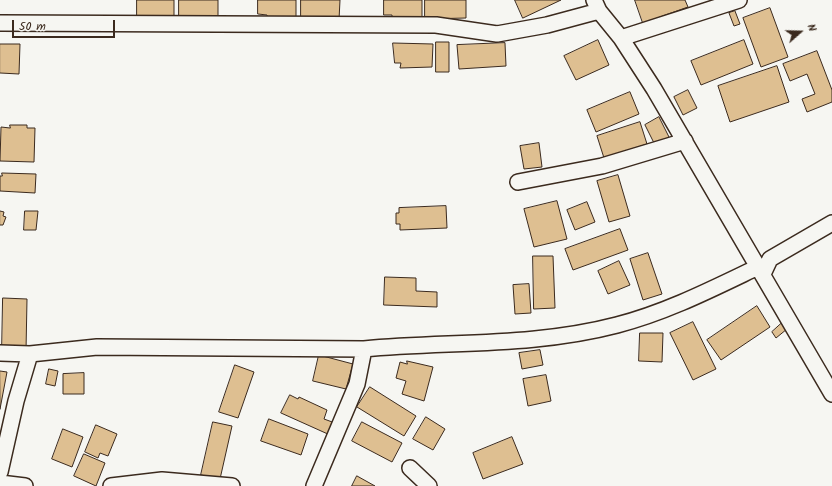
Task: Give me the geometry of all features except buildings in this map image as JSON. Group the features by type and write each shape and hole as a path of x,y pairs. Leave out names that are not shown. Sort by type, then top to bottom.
{"street":[{"path":"621,38 739,0"},
{"path":"0,23 436,24 497,34 547,26 597,5 621,38 685,141 832,394"},
{"path":"518,182 602,166 685,141"},
{"path":"0,353 30,354 97,347 364,349 518,342 617,325 685,301 760,271 770,259 832,223"},
{"path":"314,486 357,384 364,349"},
{"path":"0,472 16,401 30,354"},
{"path":"410,468 429,486"},
{"path":"111,486 162,480 232,486"},
{"path":"0,483 25,486"}]}
